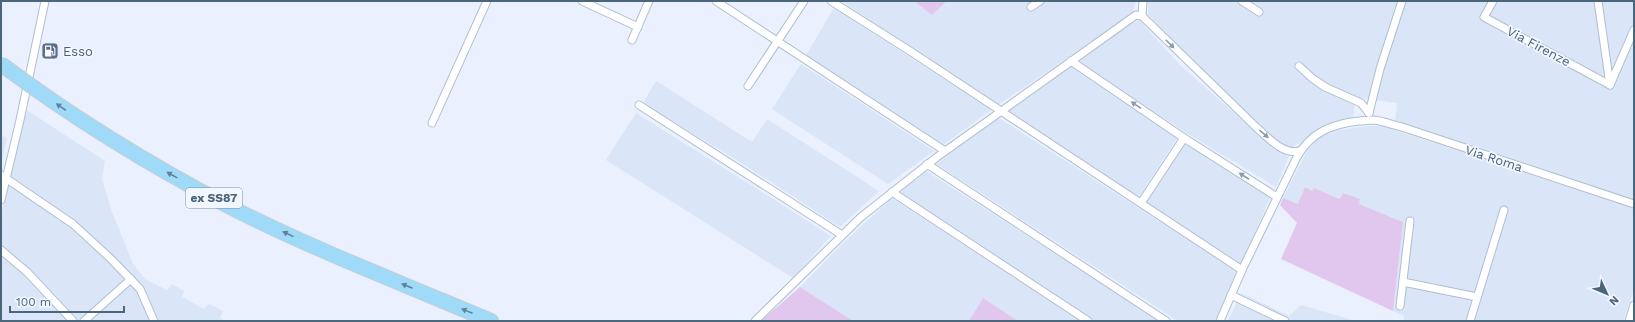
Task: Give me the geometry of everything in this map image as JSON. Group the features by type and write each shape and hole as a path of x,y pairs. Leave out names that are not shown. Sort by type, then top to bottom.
{"highway":[{"name":"ex SS87","path":"1,64 88,125 163,170 230,207 324,252 491,321"}],"street":[{"path":"1,200 4,177 45,1"},
{"path":"432,123 487,1"},
{"path":"582,1 638,27"},
{"path":"632,40 649,1"},
{"path":"716,1 945,151"},
{"path":"748,86 804,1"},
{"path":"831,1 910,51 1242,270"},
{"path":"1031,7 1040,1"},
{"path":"1142,16 1143,1"},
{"path":"1242,1 1259,12"},
{"path":"1368,120 1365,120 1364,116 1369,112 1378,75 1402,1"},
{"name":"Via Firenze","path":"1493,1 1484,17 1610,85"},
{"path":"1598,1 1610,85"},
{"path":"755,321 861,217 892,192 927,164 1000,111 1136,15 1142,16 1258,128 1283,149 1294,152 1300,151"},
{"path":"1610,85 1634,30"},
{"path":"1071,61 1184,138 1277,197"},
{"path":"1299,66 1312,78 1325,86 1361,103 1369,112"},
{"path":"639,105 842,235"},
{"name":"Via Roma","path":"1220,321 1242,270 1300,151 1316,134 1327,128 1353,122 1374,120 1402,127 1634,204"},
{"path":"1141,203 1184,138"},
{"path":"927,164 1166,321"},
{"path":"4,177 73,224 110,258 140,289 153,318 160,321"},
{"path":"892,192 1088,321"},
{"path":"1470,321 1504,210"},
{"path":"1400,306 1410,221"},
{"path":"1,250 27,272 73,321"},
{"path":"84,321 131,279"},
{"path":"1403,282 1477,297"},
{"path":"1231,295 1285,321"},
{"path":"1628,321 1634,305"}],"shaded area":[{"path":"841,1 918,1 916,3 932,15 947,1 1136,1 1133,10 1134,12 998,105"},
{"path":"918,1 947,1 932,15 916,3"},
{"path":"1148,1 1634,1 1634,201 1395,123 1397,103 1355,97 1353,119 1338,121 1322,127 1304,142 1292,146 1284,145 1269,134 1162,30 1148,14"},
{"path":"834,8 991,110 943,145 806,55"},
{"path":"1139,20 1180,65 1258,134 1280,152 1289,157 1276,187 1191,136 1083,66 1080,61 1108,38"},
{"path":"801,64 934,151 888,184 772,109"},
{"path":"1072,66 1178,137 1139,197 1009,111"},
{"path":"656,81 752,142 767,119 879,191 840,227 743,164 643,103"},
{"path":"25,109 105,161 102,179 112,212 133,264 145,279 167,290 172,284 184,291 182,297 204,309 209,304 223,311 220,318 225,321 1,321 1,216"},
{"path":"636,113 831,236 793,278 606,160"},
{"path":"999,118 1238,272 1216,321 1178,321 936,164"},
{"path":"1382,126 1634,208 1634,290 1623,321 1404,321 1404,316 1393,311 1403,222 1359,204 1343,193 1341,199 1314,188 1298,204 1283,198 1307,151 1320,137 1332,131"},
{"path":"1,135 7,138 1,165"},
{"path":"1185,143 1270,198 1241,264 1147,202"},
{"path":"926,171 1161,321 1095,321 898,193"},
{"path":"1305,187 1312,191 1314,188 1340,199 1343,193 1360,199 1359,204 1403,222 1393,311 1281,259 1297,223 1280,205 1283,198 1298,204"},
{"path":"892,198 1080,321 1018,321 983,298 969,321 853,321 800,287 841,245"},
{"path":"800,287 853,321 761,321"},
{"path":"1241,293 1289,316 1301,305 1356,321 1228,321"},
{"path":"983,298 1018,321 969,321"}],"place":[{"name":"Esso","path":"50,51"}]}
